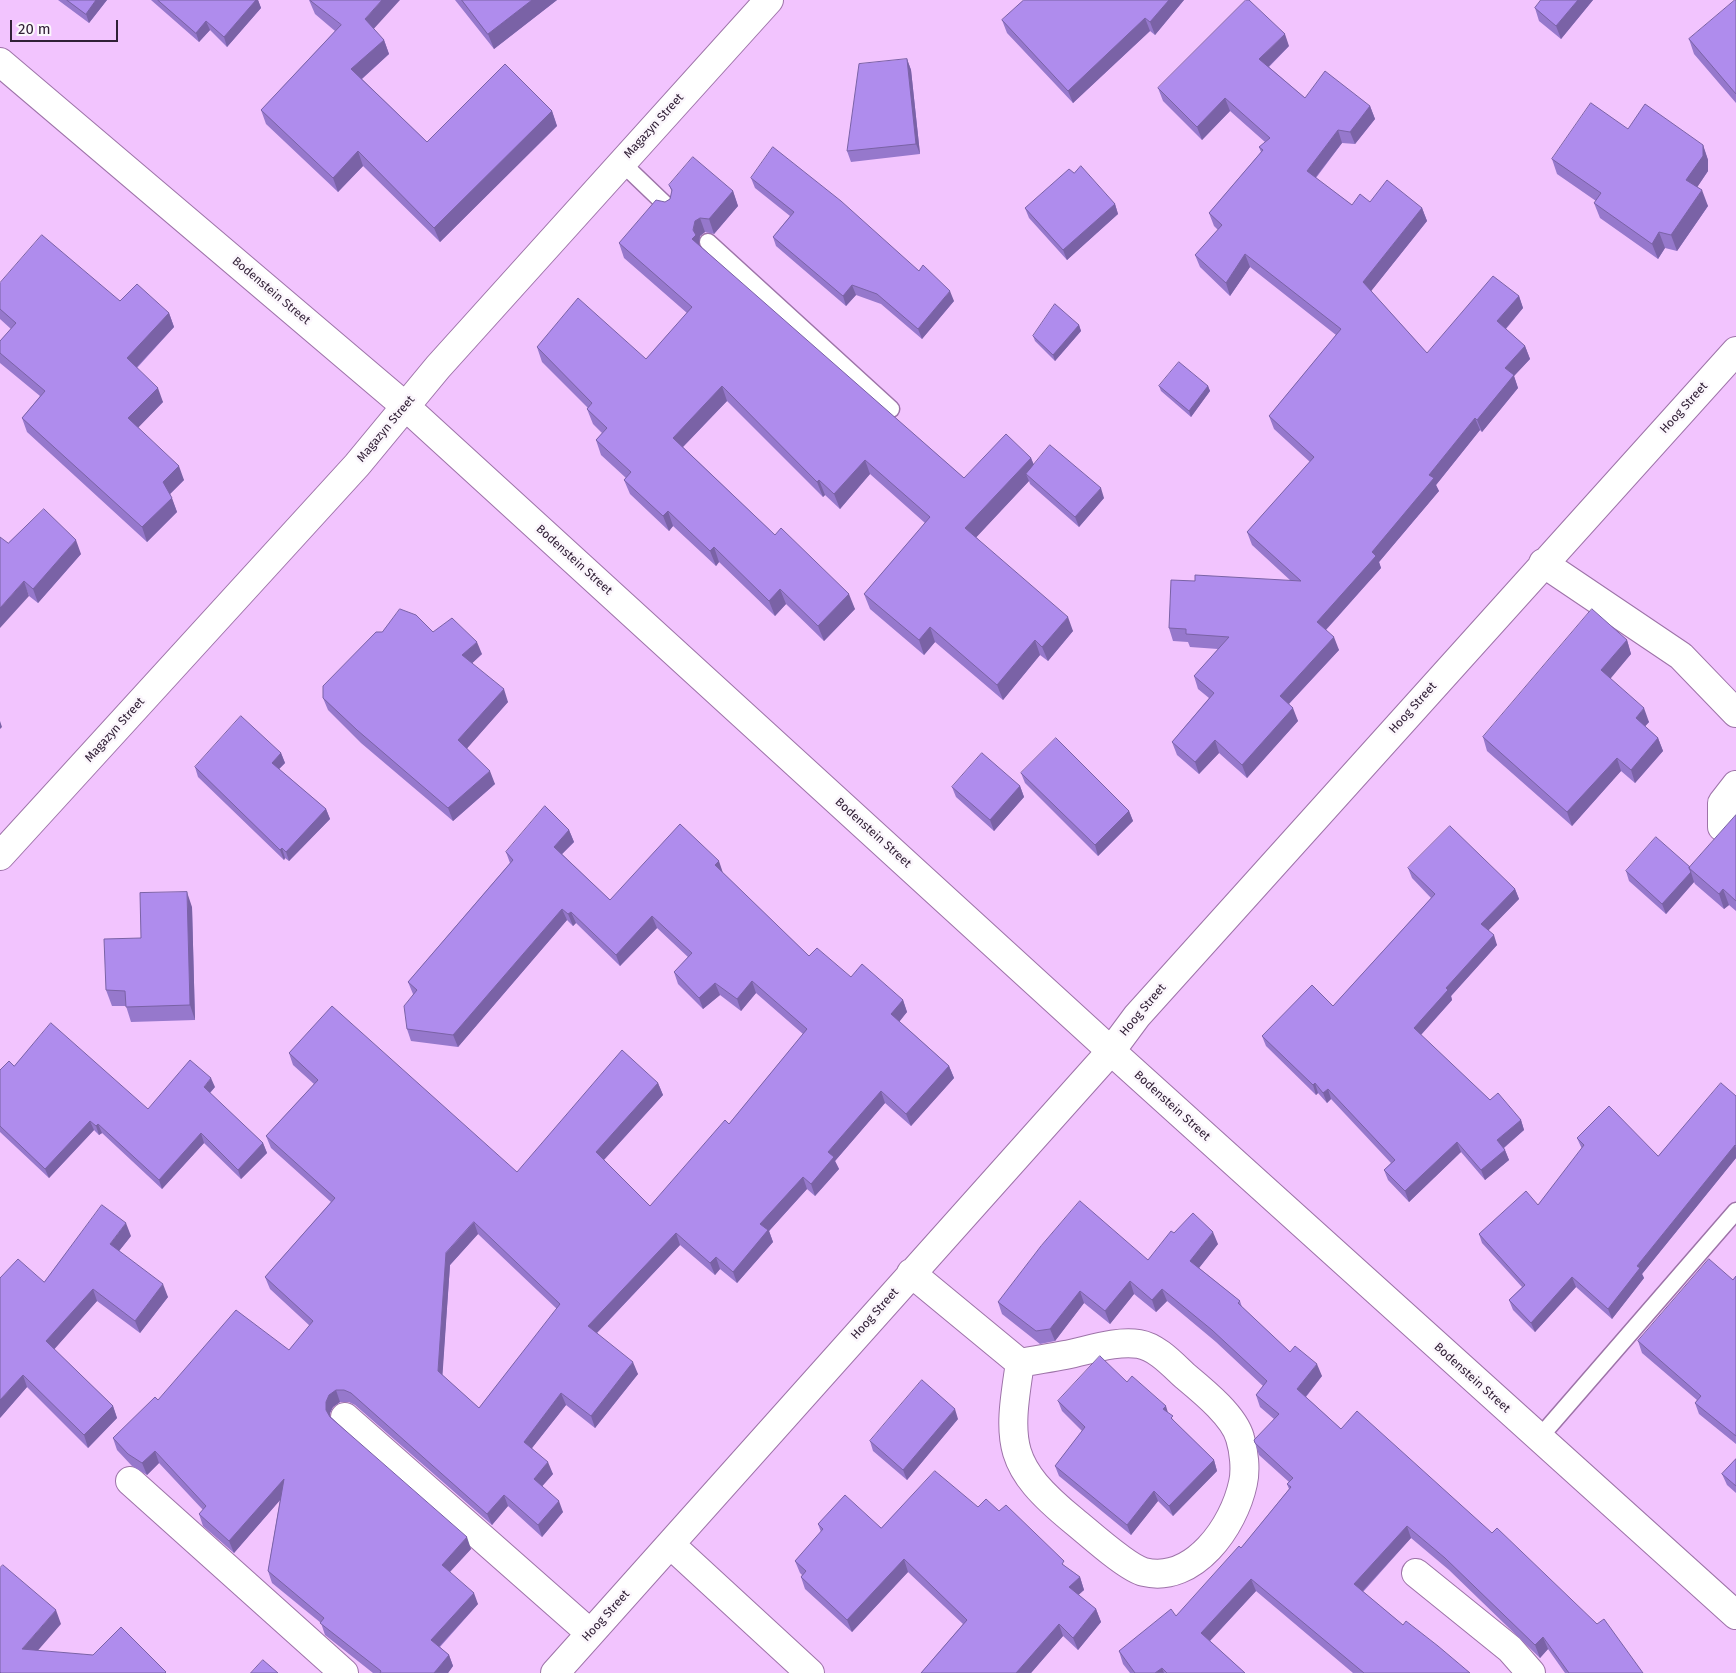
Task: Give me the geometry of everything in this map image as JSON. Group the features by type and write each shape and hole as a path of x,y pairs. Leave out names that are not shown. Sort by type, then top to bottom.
{"street":[{"name":"Magazyn Street","path":"5,842 357,465 405,406 621,162 769,0"},
{"name":"Bodenstein Street","path":"0,62 405,406 1111,1051 1736,1615"},
{"name":"Hoog Street","path":"554,1673 671,1545 911,1273 1111,1051 1137,1016 1543,563 1736,351"},
{"path":"1543,563 1681,656 1736,713"},
{"path":"1722,827 1722,803 1736,785"},
{"path":"911,1273 1020,1362 1120,1344 1140,1344 1159,1354 1210,1398 1234,1426 1240,1437 1244,1469 1244,1482 1235,1511 1218,1538 1188,1566 1170,1573 1142,1572 1050,1501 1029,1479 1018,1459 1013,1437 1015,1396 1020,1362"},
{"path":"346,1417 590,1633"},
{"path":"130,1482 344,1673"},
{"path":"671,1545 810,1673"},
{"path":"1416,1573 1510,1649 1531,1673"}],"lane":[{"path":"621,162 668,207"},
{"path":"708,242 891,409"},
{"path":"1539,1438 1736,1211"}],"building":[{"path":"67,0 96,0 86,14"},
{"path":"158,0 256,0 224,37 206,21 196,33"},
{"path":"310,0 382,0 365,19 384,40 351,69 427,142 505,64 552,111 434,228 358,151 333,178 261,110 341,25"},
{"path":"462,0 532,0 488,34"},
{"path":"1024,0 1169,0 1150,22 1145,18 1068,91 1002,20"},
{"path":"1246,0 1249,0 1285,34 1259,59 1305,98 1325,71 1370,106 1350,132 1338,130 1307,171 1352,205 1360,194 1370,202 1387,180 1422,208 1363,282 1427,353 1493,276 1519,296 1497,321 1525,346 1505,368 1514,375 1477,420 1475,418 1429,475 1434,478 1372,552 1376,556 1317,622 1334,637 1280,696 1293,708 1242,765 1215,740 1195,762 1172,742 1214,693 1194,676 1229,637 1186,634 1186,629 1169,628 1171,580 1195,581 1195,575 1301,581 1247,532 1314,457 1269,416 1341,329 1245,254 1226,283 1195,255 1222,225 1209,213 1263,150 1259,147 1270,138 1225,98 1197,127 1158,88"},
{"path":"1541,0 1578,0 1556,26 1535,8"},
{"path":"1736,0 1736,94 1689,39"},
{"path":"907,59 916,144 847,151 859,64"},
{"path":"1591,103 1628,129 1645,104 1703,145 1703,156 1686,180 1702,190 1671,235 1659,232 1652,244 1594,203 1601,193 1552,159"},
{"path":"773,147 841,201 919,271 923,265 950,291 918,329 877,294 852,285 843,296 773,237 794,212 751,178"},
{"path":"693,157 733,191 709,219 700,218 695,221 693,230 696,235 692,239 964,478 1006,434 1031,458 965,528 1068,617 1042,647 1035,640 997,685 930,627 919,640 864,594 930,517 865,460 834,494 819,480 817,482 722,386 673,438 775,535 781,528 849,594 818,626 780,589 769,601 714,547 710,551 668,511 663,516 624,480 631,472 596,440 607,428 587,409 592,403 537,347 578,298 646,359 692,307 619,243 656,200 665,202 670,199 672,190 669,185"},
{"path":"1081,166 1115,204 1063,250 1025,208 1069,169 1074,173"},
{"path":"42,235 120,301 137,284 169,313 127,358 158,388 128,418 179,466 163,482 172,498 142,527 22,418 45,391 0,353 0,341 16,323 0,309 0,283"},
{"path":"1055,304 1079,325 1053,355 1033,336"},
{"path":"1179,362 1208,386 1189,411 1159,386"},
{"path":"1050,445 1101,488 1075,517 1026,474"},
{"path":"44,509 76,540 33,589 24,581 0,608 0,537 8,543"},
{"path":"400,609 416,615 433,632 452,618 477,642 462,655 504,689 458,740 490,771 448,808 357,730 323,698 323,686 376,632 382,632"},
{"path":"1592,609 1627,640 1601,670 1644,708 1636,718 1658,738 1631,770 1617,758 1567,812 1483,737"},
{"path":"241,716 281,753 272,763 326,809 286,852 282,848 280,850 195,767"},
{"path":"1056,738 1129,811 1095,845 1021,773"},
{"path":"982,753 1020,786 990,820 952,787"},
{"path":"545,806 569,830 554,847 610,900 680,824 719,861 715,865 809,956 817,948 851,977 862,964 903,1000 891,1014 949,1066 906,1114 881,1091 828,1152 834,1157 811,1184 803,1177 760,1224 768,1230 733,1272 716,1257 710,1263 676,1233 588,1326 633,1362 591,1416 561,1393 524,1442 548,1462 534,1479 559,1501 538,1525 504,1495 487,1514 351,1393 344,1390 336,1390 329,1395 326,1402 326,1410 330,1417 467,1537 442,1565 474,1593 431,1640 449,1655 434,1673 380,1673 381,1671 320,1623 324,1618 268,1571 284,1479 229,1541 199,1514 206,1506 155,1451 142,1463 128,1454 113,1438 155,1397 158,1400 236,1310 289,1350 313,1321 265,1277 335,1198 266,1136 318,1080 289,1053 332,1006 517,1172 622,1050 658,1083 596,1152 650,1206 725,1120 729,1124 807,1029 752,981 737,999 715,983 699,998 674,972 692,953 652,916 616,955 571,912 568,914 562,909 453,1035 407,1029 404,1006 417,990 408,982 513,860 506,852","holes":["474,1222 560,1304 479,1408 438,1371 446,1253"]},
{"path":"1736,815 1736,901 1723,889 1719,894 1689,868"},
{"path":"1450,826 1515,889 1481,924 1494,935 1446,988 1448,990 1414,1028 1490,1100 1498,1093 1521,1120 1497,1140 1505,1150 1481,1170 1457,1142 1405,1191 1384,1170 1395,1160 1328,1089 1323,1093 1315,1083 1313,1085 1262,1036 1312,985 1333,1006 1435,894 1408,868"},
{"path":"1656,837 1690,867 1691,872 1662,904 1626,871"},
{"path":"187,892 190,1005 126,1007 125,991 106,990 104,939 141,938 140,893"},
{"path":"51,1023 148,1109 190,1060 211,1078 204,1087 263,1143 238,1170 201,1133 159,1180 98,1124 96,1126 90,1121 45,1169 0,1126 0,1070 9,1061 14,1066"},
{"path":"1721,1083 1736,1096 1736,1146 1637,1266 1640,1268 1608,1309 1572,1277 1531,1323 1509,1300 1525,1285 1479,1234 1526,1191 1538,1205 1584,1145 1577,1138 1609,1106 1658,1156"},
{"path":"1080,1201 1148,1260 1171,1231 1174,1233 1193,1213 1213,1232 1190,1261 1240,1301 1238,1303 1290,1352 1295,1346 1317,1364 1297,1389 1341,1429 1357,1411 1492,1533 1497,1528 1597,1624 1604,1619 1643,1673 1569,1673 1543,1637 1535,1645 1445,1558 1407,1526 1354,1584 1403,1625 1406,1621 1470,1673 1364,1673 1251,1579 1201,1633 1245,1673 1167,1673 1162,1668 1155,1673 1135,1673 1119,1651 1171,1609 1176,1616 1239,1546 1241,1548 1291,1487 1287,1484 1293,1478 1254,1440 1279,1414 1256,1395 1267,1381 1212,1330 1162,1289 1152,1300 1130,1281 1105,1311 1080,1291 1050,1329 1036,1331 998,1302 1041,1246"},
{"path":"102,1205 126,1223 110,1244 163,1284 135,1321 93,1289 46,1341 113,1406 84,1435 23,1375 0,1400 0,1278 18,1259 44,1282"},
{"path":"1709,1259 1733,1280 1736,1276 1736,1436 1695,1403 1701,1396 1638,1341"},
{"path":"1100,1356 1127,1382 1132,1376 1166,1406 1163,1409 1173,1416 1171,1418 1214,1460 1169,1506 1154,1491 1127,1525 1055,1466 1085,1427 1058,1401"},
{"path":"922,1380 955,1409 903,1470 870,1441"},
{"path":"1736,1459 1736,1486 1722,1474"},
{"path":"935,1471 978,1507 986,1499 999,1511 1006,1505 1064,1561 1062,1564 1080,1577 1069,1587 1096,1609 1073,1638 1059,1624 1016,1673 921,1673 967,1620 904,1559 847,1620 801,1577 806,1571 795,1561 823,1529 818,1524 845,1495 881,1528"},
{"path":"3,1565 56,1610 22,1649 93,1655 121,1627 166,1672 1,1673 0,1568"},
{"path":"263,1660 278,1673 251,1673"}]}
